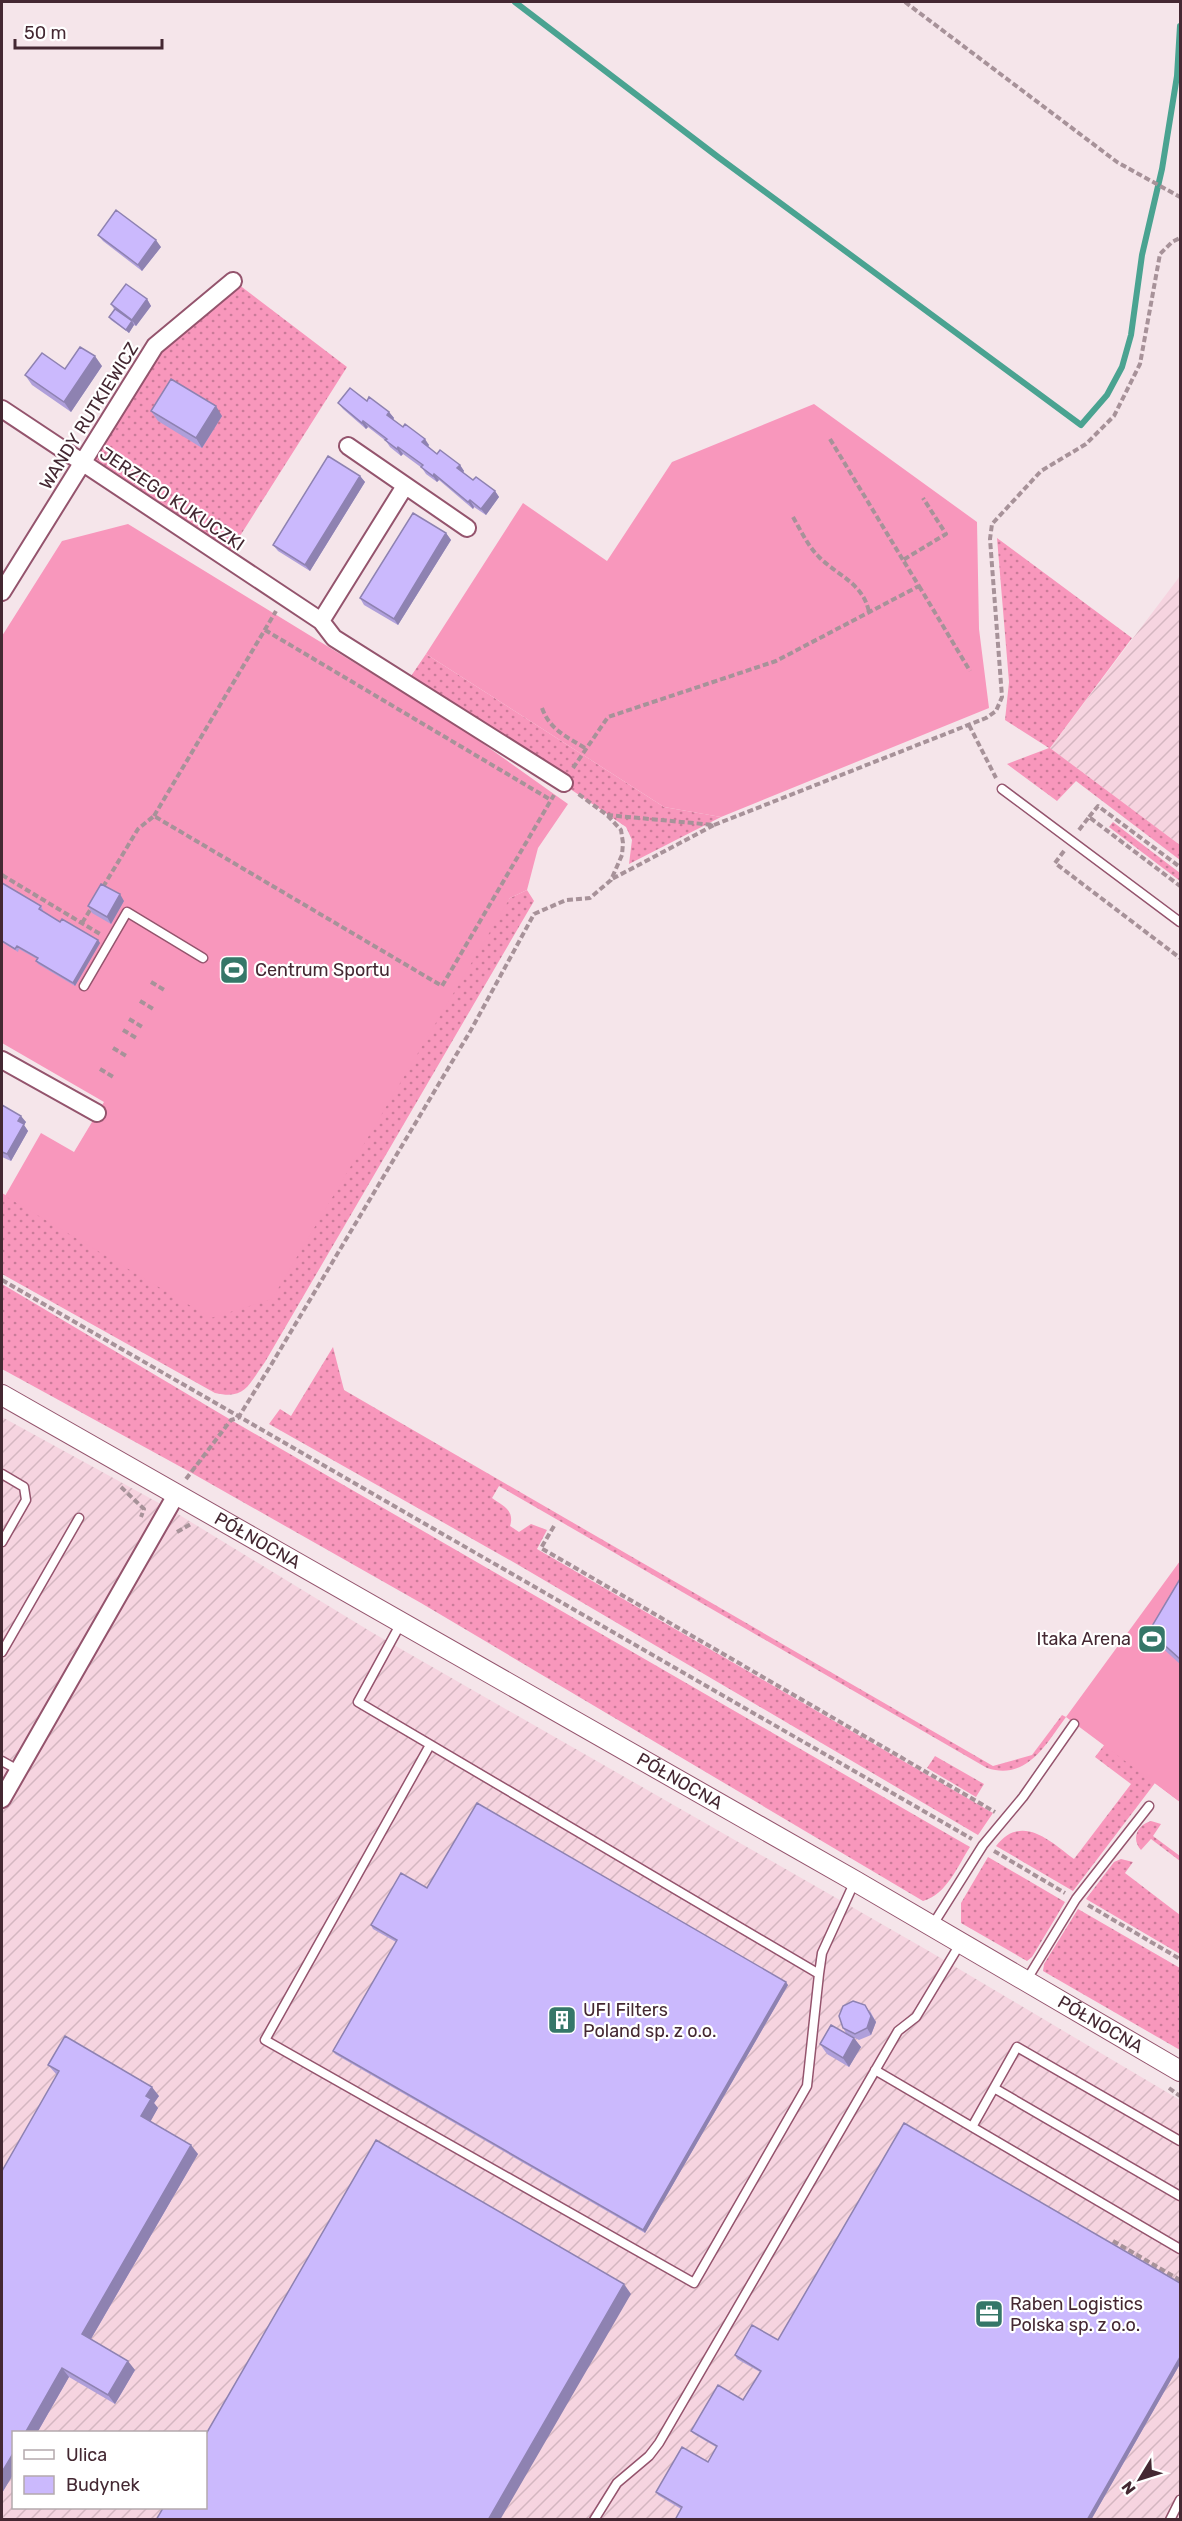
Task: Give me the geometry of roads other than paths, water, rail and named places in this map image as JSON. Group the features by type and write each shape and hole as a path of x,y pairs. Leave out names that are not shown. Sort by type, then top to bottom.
{"street":[{"name":"WANDY RUTKIEWICZ","path":"2,592 155,346 233,281"},
{"name":"JERZEGO KUKUCZKI","path":"2,409 321,621 334,638 564,783"},
{"path":"348,446 467,528"},
{"path":"321,621 405,486"},
{"path":"2,1060 97,1113"},
{"name":"PÓŁNOCNA","path":"2,1395 855,1881 1180,2071"},
{"path":"2,1799 176,1495"}],"lane":[{"path":"1002,789 1180,922"},
{"path":"84,986 127,912 203,958"},
{"path":"2,1474 24,1487 26,1500 2,1542"},
{"path":"2,1652 79,1518"},
{"path":"401,1623 358,1702 819,1974"},
{"path":"932,1927 983,1845 1006,1819 1074,1724"},
{"path":"430,1745 265,2040 694,2283 807,2086 822,1953 855,1881"},
{"path":"2,1761 18,1770"},
{"path":"1025,1982 1076,1899 1149,1806"},
{"path":"594,2520 617,2483 649,2456 659,2443 898,2031 916,2017 960,1944"},
{"path":"972,2127 1017,2047 1180,2141"},
{"path":"875,2070 1180,2249"},
{"path":"994,2088 1180,2196"},
{"path":"1170,2520 1180,2500"}],"waterway":[{"path":"515,2 718,157 1081,425 1107,395 1122,367 1131,335 1142,255 1162,169 1177,76 1180,26"}],"place":[{"name":"Centrum Sportu","path":"234,970"},
{"name":"Itaka Arena","path":"1152,1639"},
{"name":"UFI Filters Poland sp. z o.o.","path":"562,2020"},
{"name":"Raben Logistics Polska sp. z o.o.","path":"989,2314"}]}
